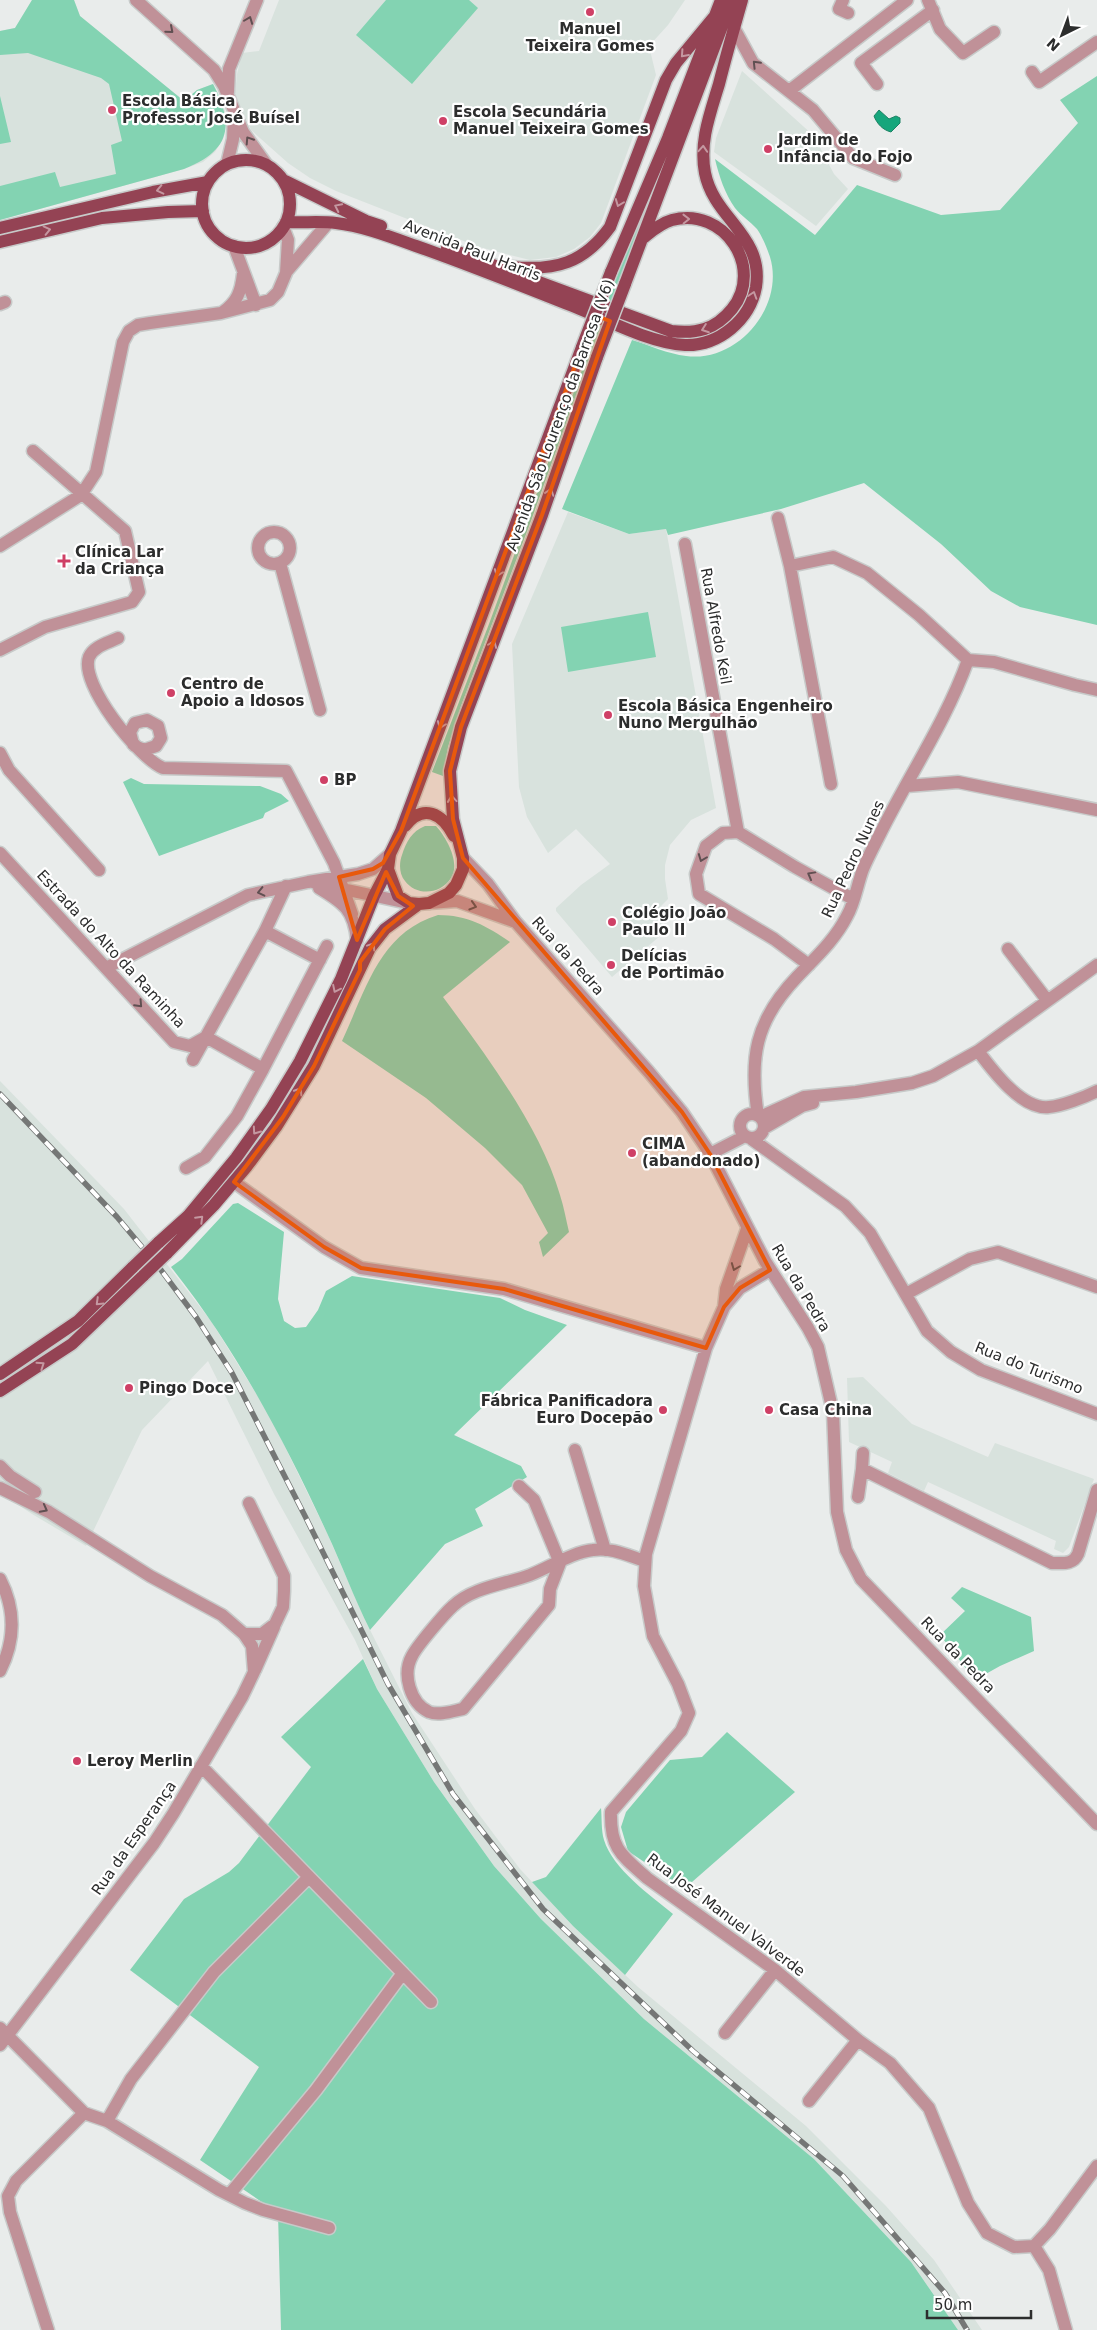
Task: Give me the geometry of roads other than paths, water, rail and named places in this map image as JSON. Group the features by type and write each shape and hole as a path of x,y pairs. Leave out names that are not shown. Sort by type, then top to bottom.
{"main road":[{"name":"Avenida São Lourenço da Barrosa (V6)","path":"162,1248 236,1158 271,1109 300,1061 357,940 374,896 388,869 390,854 401,831 610,272 668,138 721,0"},
{"name":"Avenida São Lourenço da Barrosa (V6)","path":"5,1387 72,1344 162,1248 214,1205 234,1182 283,1117 314,1066 370,948 385,929 419,903 449,894 456,885 463,869 462,852 453,819 450,771 461,727 542,515 624,284 732,0"},
{"name":"Avenida Paul Harris","path":"285,225 328,223 364,230 429,250 641,334 686,345 710,341 723,335 747,311 755,289 757,275 751,246 715,198 705,176 703,159 706,129 742,0"},
{"path":"499,266 536,270 553,268 587,253 599,243 610,227 666,80 676,63 714,17"},
{"path":"242,160 266,164 284,180 288,191 290,202 285,225 272,240 263,244 244,248 234,246 217,237 210,229 203,211 204,191 216,172 227,164 242,160"},
{"name":"Avenida Paul Harris","path":"284,180 366,221 499,266"},
{"path":"0,228 153,192 208,182"},
{"path":"0,242 102,218 203,211"},
{"path":"499,266 616,313 671,332 691,333 705,330 718,323 738,302 743,289 745,273 740,252 728,235 715,226 702,220 688,218 672,220 658,226 643,238"},
{"name":"Avenida São Lourenço da Barrosa (V6)","path":"401,831 410,819 420,814 436,814 450,828 462,852"},
{"name":"Avenida São Lourenço da Barrosa (V6)","path":"388,869 398,896 419,903"},
{"name":"Avenida São Lourenço da Barrosa (V6)","path":"0,1374 78,1321 139,1271"}],"street":[{"path":"136,0 214,70 229,100 234,115 250,143 266,164"},
{"path":"229,100 229,69 257,0"},
{"path":"843,0 839,9 848,13"},
{"path":"789,90 907,0"},
{"path":"877,84 861,62 930,5 940,28 962,54 994,32"},
{"path":"734,28 753,64 813,110 853,158 895,175"},
{"path":"1032,72 1039,82 1097,42"},
{"path":"204,60 217,64 225,62 239,46"},
{"path":"227,164 233,139 234,115"},
{"path":"286,274 298,256 328,223"},
{"path":"0,546 81,494 96,472 120,351 129,331 150,323 221,313 266,302 274,297 284,282 286,274 288,240 285,225"},
{"path":"234,246 243,274 252,289 256,304"},
{"path":"221,313 234,305 240,293 243,274"},
{"path":"0,650 46,626 132,602 139,592 125,531 33,451"},
{"path":"778,518 790,566 831,784"},
{"name":"Rua Alfredo Keil","path":"685,544 738,832"},
{"path":"790,566 832,557 867,573 919,615 968,660 994,662 1075,686 1097,690"},
{"path":"280,563 320,710"},
{"path":"118,638 94,650 90,657 89,673 115,723 155,765 171,770 286,771 339,877 356,924 357,940"},
{"name":"Rua Pedro Nunes","path":"762,1123 754,1090 754,1052 763,1025 775,1004 825,948 847,916 863,869 946,712 968,660"},
{"path":"0,753 9,770 99,870"},
{"path":"907,786 958,782 1097,810"},
{"path":"809,965 774,939 698,894 696,874 706,846 723,833 738,832 795,867 853,899"},
{"name":"Rua da Pedra","path":"462,852 488,884 514,921 650,1072 682,1112 710,1154 747,1229 770,1270 808,1328 818,1347 833,1412 837,1512 846,1550 861,1579 1097,1824"},
{"name":"Estrada do Alto da Raminha","path":"0,853 174,1042 190,1046 206,1037"},
{"path":"106,968 248,895 373,869 390,854"},
{"path":"308,882 419,903 457,901 514,921"},
{"path":"308,882 340,900 352,914"},
{"path":"193,1060 265,931 286,886"},
{"path":"265,931 320,960"},
{"path":"186,1168 205,1157 236,1116 263,1069 327,946"},
{"path":"1008,949 1047,1000"},
{"path":"710,1154 747,1137 757,1138 762,1123 804,1097 856,1092 912,1083 933,1076 978,1051 1097,965"},
{"path":"206,1037 263,1069"},
{"path":"978,1051 1020,1099 1048,1108 1097,1092"},
{"name":"Rua Pedro Nunes","path":"745,1117 754,1090"},
{"path":"747,1137 740,1126 745,1117 751,1114 762,1123 772,1154"},
{"name":"Rua do Turismo","path":"747,1137 845,1206 870,1233 927,1331 951,1352 981,1370 1097,1414"},
{"path":"234,1182 324,1247 361,1268 504,1289 706,1348"},
{"path":"724,1306 726,1289 747,1229"},
{"path":"906,1294 970,1259 998,1252 1097,1287"},
{"path":"724,1306 740,1288 770,1270"},
{"name":"Rua José Manuel Valverde","path":"724,1306 706,1348 645,1561 644,1586 653,1636 678,1684 689,1713 681,1731 611,1812 611,1828 614,1843 628,1862 647,1878 776,1970 858,2040 890,2063 929,2108 968,2203 987,2233 1014,2247 1034,2246"},
{"path":"0,1397 5,1387"},
{"path":"575,1450 605,1550"},
{"path":"858,1497 863,1453"},
{"path":"0,1466 10,1476 35,1492"},
{"path":"862,1469 1052,1563 1071,1563 1076,1559 1097,1490"},
{"path":"519,1486 534,1500 560,1563 550,1589 549,1605 463,1709 444,1713 430,1712 418,1704 410,1691 408,1677 411,1656 454,1605 477,1592 560,1563 569,1556 594,1549 618,1552 645,1561"},
{"path":"0,1488 48,1512 150,1576 222,1615 244,1634 252,1646 254,1672"},
{"path":"244,1634 262,1634 276,1623 283,1607 284,1576 249,1503"},
{"path":"0,1580 8,1595 12,1620 10,1652 0,1671"},
{"name":"Rua da Esperança","path":"2,2036 154,1843 242,1697 276,1623"},
{"path":"201,1766 431,2002"},
{"path":"107,2120 131,2079 214,1972 309,1877"},
{"path":"726,2032 776,1970"},
{"path":"229,2195 316,2090 403,1973"},
{"path":"2,2036 84,2114 107,2120 229,2195 263,2210 329,2228"},
{"path":"809,2101 858,2040"},
{"path":"48,2330 10,2212 8,2196 16,2181 84,2114"},
{"path":"1066,2330 1049,2270 1034,2246 1050,2230 1096,2170"}],"railway":[{"path":"0,1094 117,1217 158,1266 196,1317 232,1373 388,1684 453,1794 543,1909 693,2051 843,2176 945,2293 967,2330"}],"place":[{"name":"Manuel Teixeira Gomes","path":"590,12"},
{"name":"Escola Básica Professor José Buísel","path":"112,110"},
{"name":"Escola Secundária Manuel Teixeira Gomes","path":"443,121"},
{"name":"Jardim de Infância do Fojo","path":"768,149"},
{"name":"Clínica Lar da Criança","path":"64,561"},
{"name":"Centro de Apoio a Idosos","path":"171,693"},
{"name":"Escola Básica Engenheiro Nuno Mergulhão","path":"608,715"},
{"name":"BP","path":"324,780"},
{"name":"Colégio João Paulo II","path":"612,922"},
{"name":"Delícias de Portimão","path":"611,965"},
{"name":"CIMA (abandonado)","path":"632,1153"},
{"name":"Pingo Doce","path":"129,1388"},
{"name":"Fábrica Panificadora Euro Docepão","path":"663,1410"},
{"name":"Casa China","path":"769,1410"},
{"name":"Leroy Merlin","path":"77,1761"}]}
